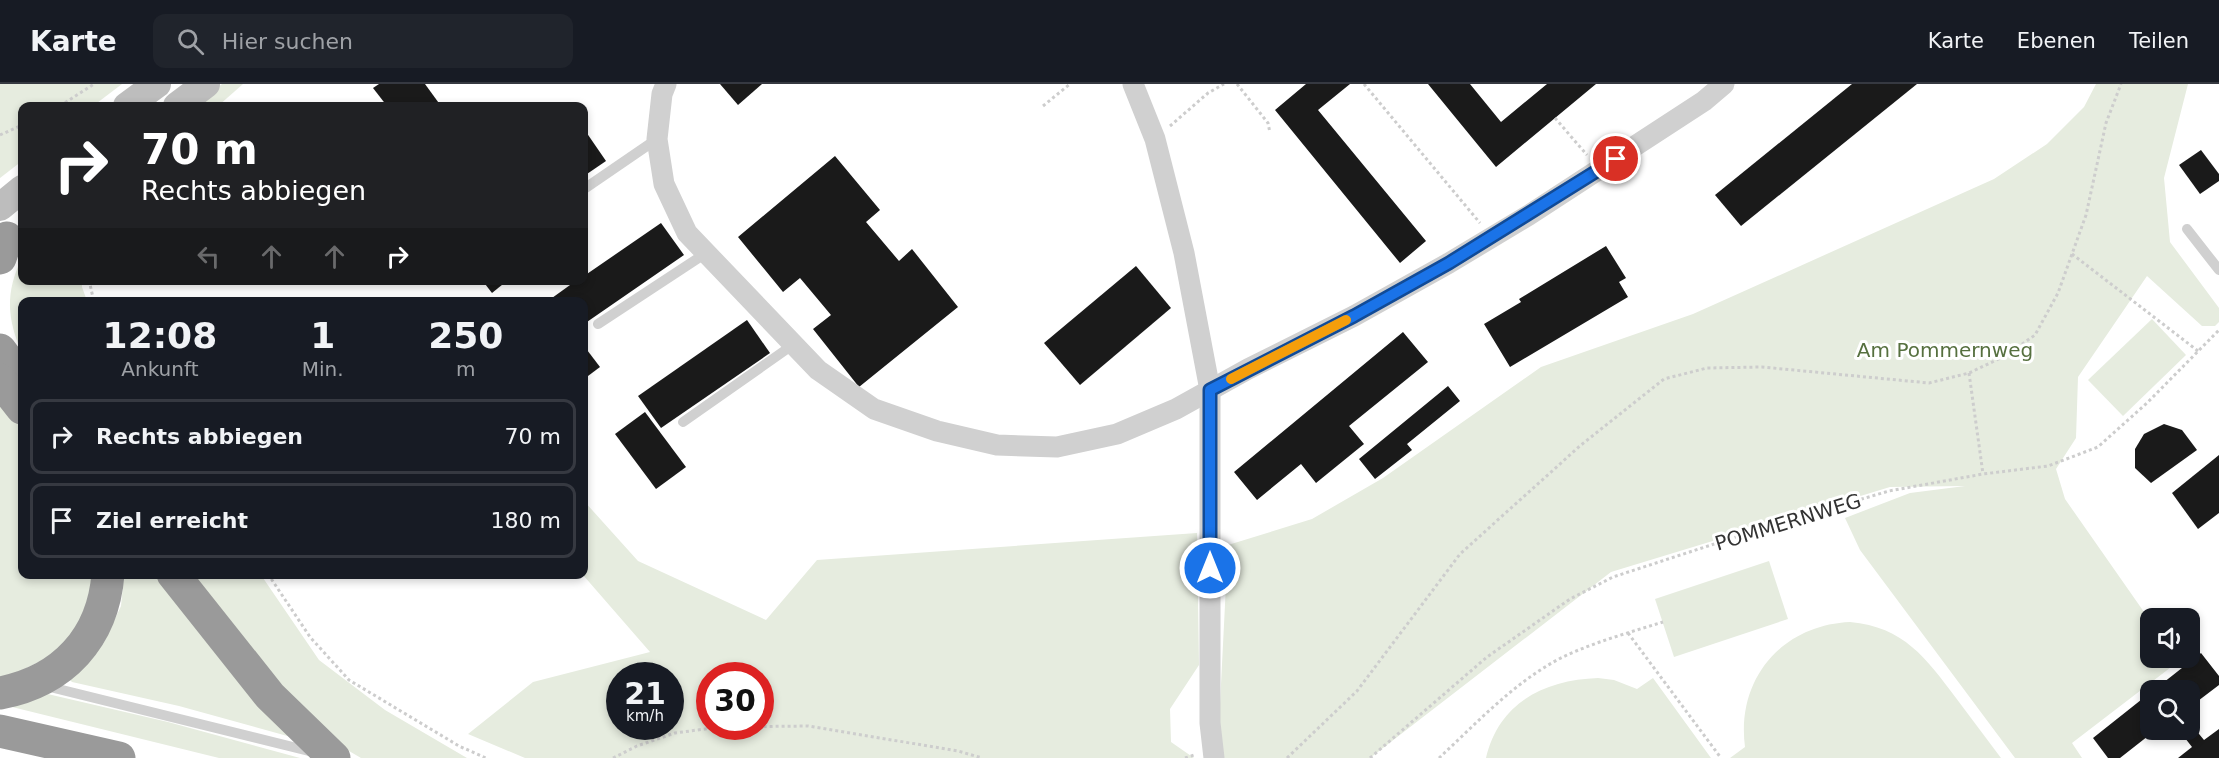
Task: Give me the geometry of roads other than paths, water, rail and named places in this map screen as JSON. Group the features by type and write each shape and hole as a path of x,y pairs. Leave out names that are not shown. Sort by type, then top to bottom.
{"highway":[{"path":"0,356 18,376"},
{"path":"0,356 18,399"},
{"path":"0,693 15,690 33,682 56,670 73,657 88,640 100,616 107,592 108,579"},
{"path":"177,579 270,696 334,758"},
{"path":"0,731 119,758"}],"main road":[{"path":"132,102 157,84"},
{"path":"182,102 206,84"},
{"path":"6,234 18,200"}],"street":[{"path":"1133,84 1155,138 1184,254 1210,390 1210,723 1214,758"},
{"path":"661,87 657,139 664,184 687,233 818,370 874,408 937,431 998,445 1057,447 1117,434 1176,409 1354,316 1492,237 1600,170 1704,101 1724,84"}],"lane":[{"path":"588,186 657,139"},
{"path":"2187,229 2219,270"},
{"path":"598,324 706,253"},
{"path":"683,422 794,344"},
{"path":"33,682 334,758"}],"park label":[{"name":"Am Pommernweg","path":"1945,350"}]}
